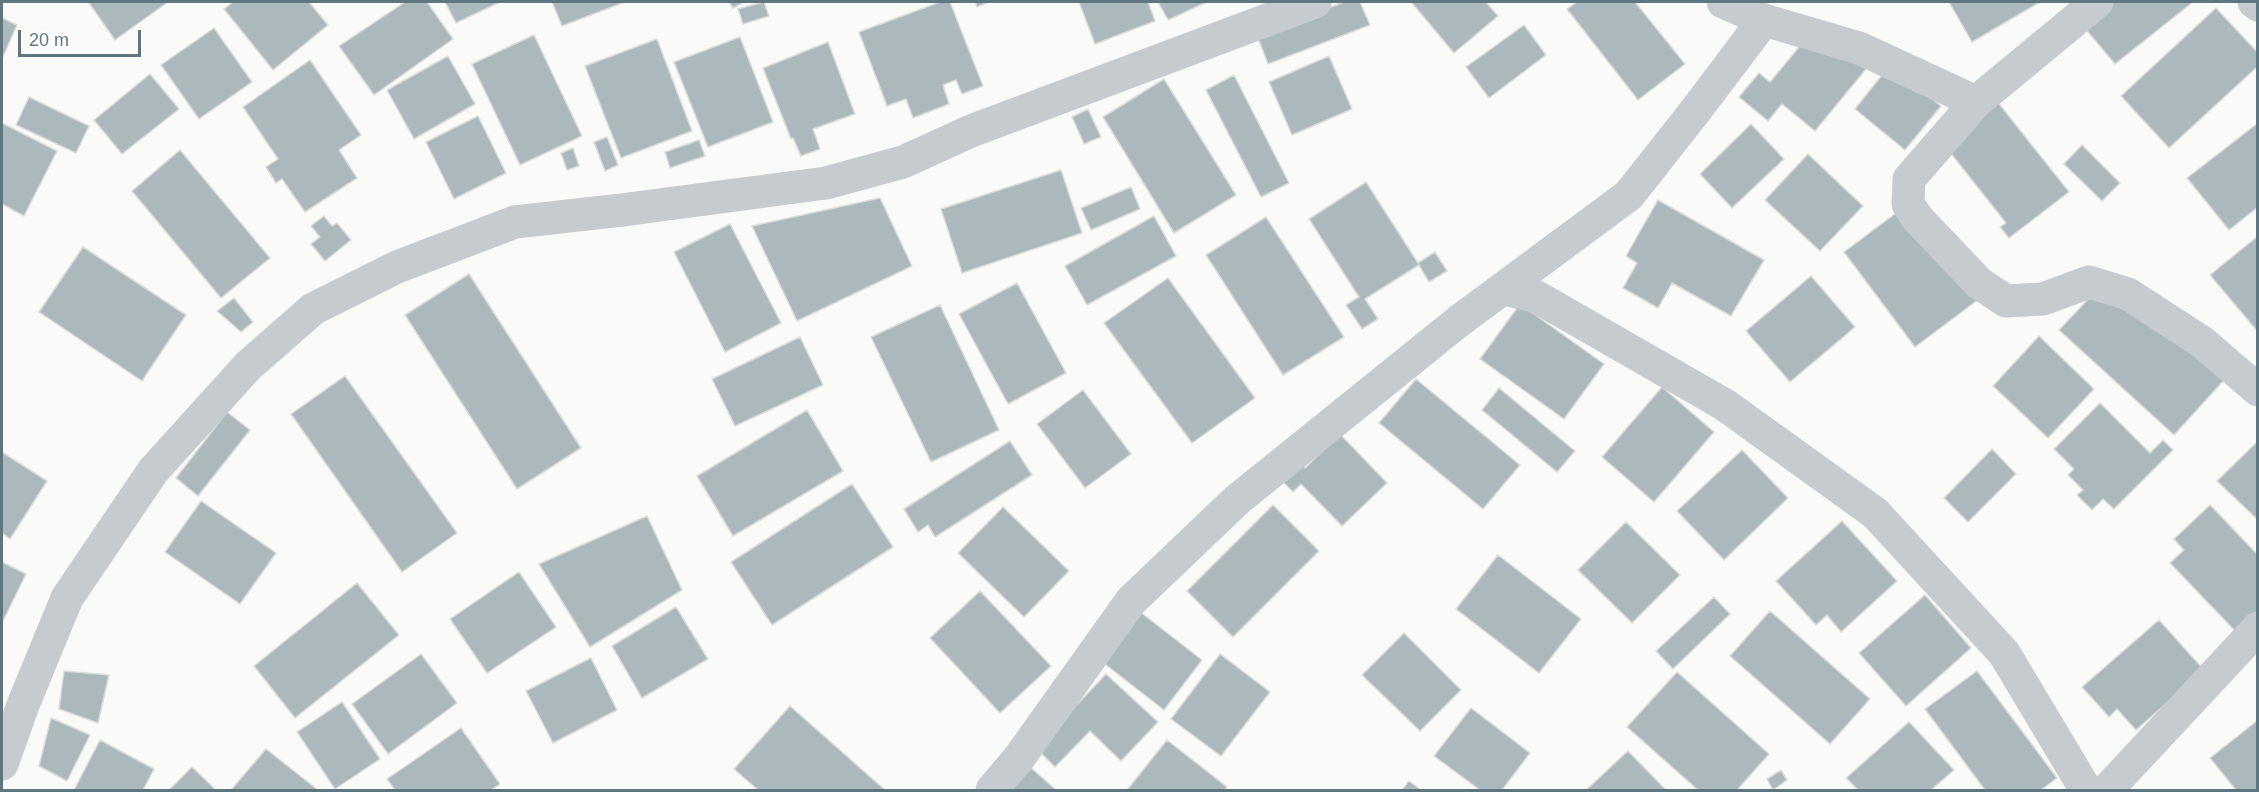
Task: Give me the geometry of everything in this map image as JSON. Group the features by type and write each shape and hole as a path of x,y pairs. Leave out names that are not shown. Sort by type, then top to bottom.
{"street":[{"path":"2,764 23,705 67,598 153,471 248,366 313,309 398,267 515,222 826,183 903,162 971,131 1315,2"},
{"path":"1723,2 1764,20 1859,48 1976,102"},
{"path":"2097,2 1976,102 1909,179 1908,204 1918,219 1979,283 2006,301 2043,299 2089,282 2128,294 2202,342 2258,390"},
{"path":"2254,2 2258,5"},
{"path":"992,790 1019,758 1131,601 1237,500 1459,321 1629,195 1764,20"},
{"path":"1505,289 1537,297 1725,405 1875,513 2004,653 2086,790"},
{"path":"2107,790 2258,628"}],"building":[{"path":"168,2 115,40 89,3"},
{"path":"233,2 309,2 328,25 273,70 224,9"},
{"path":"405,2 427,2 453,39 374,95 339,46"},
{"path":"445,2 500,2 456,23"},
{"path":"552,2 625,2 562,26"},
{"path":"729,2 744,2 733,8"},
{"path":"764,2 769,16 743,24 738,9"},
{"path":"940,2 950,2 983,86 962,94 956,80 943,85 949,104 913,118 906,99 887,106 859,32"},
{"path":"975,2 988,2 977,7"},
{"path":"1079,2 1148,2 1155,21 1095,44"},
{"path":"1158,2 1207,2 1168,20"},
{"path":"1344,2 1360,2 1370,25 1268,64 1257,35"},
{"path":"1413,2 1486,2 1498,16 1454,53"},
{"path":"1577,2 1635,2 1685,64 1638,100 1567,9"},
{"path":"1949,2 2040,2 1972,42"},
{"path":"2091,2 2193,2 2115,64 2074,15"},
{"path":"2216,8 2258,53 2258,66 2169,148 2121,96"},
{"path":"2,18 17,25 2,59"},
{"path":"1524,25 1546,55 1489,98 1466,67"},
{"path":"214,28 252,82 199,119 161,65"},
{"path":"1815,28 1866,69 1815,131 1782,104 1768,121 1739,97 1759,73 1770,82"},
{"path":"534,35 582,136 520,165 472,64"},
{"path":"740,37 773,122 708,147 674,62"},
{"path":"657,39 692,131 621,158 585,66"},
{"path":"828,42 855,114 813,129 820,149 801,156 793,138 791,139 763,68"},
{"path":"448,56 475,104 414,139 387,90"},
{"path":"1329,56 1352,109 1292,135 1269,82"},
{"path":"310,60 361,135 339,150 357,178 305,212 282,179 276,183 266,167 278,159 243,107"},
{"path":"1890,65 1941,106 1905,150 1855,109"},
{"path":"150,74 179,109 122,154 94,120"},
{"path":"1234,75 1289,183 1261,197 1206,90"},
{"path":"1164,79 1236,195 1174,233 1103,117"},
{"path":"29,97 89,126 76,153 16,125"},
{"path":"1996,100 2069,192 2009,238 2000,227 2006,223 1942,142"},
{"path":"1088,109 1101,137 1084,144 1072,117"},
{"path":"478,116 506,173 454,199 426,142"},
{"path":"2,123 57,151 24,216 2,204"},
{"path":"2258,123 2258,207 2229,230 2187,178"},
{"path":"1751,124 1784,159 1732,208 1700,174"},
{"path":"607,137 618,165 605,171 594,142"},
{"path":"699,140 705,156 670,168 665,152"},
{"path":"2082,145 2120,183 2102,201 2064,164"},
{"path":"573,148 579,166 567,170 561,153"},
{"path":"180,150 270,258 221,298 132,191"},
{"path":"1808,154 1863,206 1820,251 1765,200"},
{"path":"1061,170 1082,233 962,273 941,209"},
{"path":"1366,182 1418,263 1435,252 1447,271 1429,282 1419,265 1365,299 1378,319 1362,329 1346,305 1359,297 1309,219"},
{"path":"1131,187 1140,209 1091,230 1081,208"},
{"path":"880,198 912,266 797,321 752,226"},
{"path":"1658,200 1764,260 1731,316 1672,283 1658,308 1623,288 1637,263 1626,256"},
{"path":"1908,204 1979,299 1915,347 1844,252"},
{"path":"324,216 332,226 337,223 351,240 325,261 311,244 320,237 311,226"},
{"path":"1154,216 1176,256 1087,305 1065,266"},
{"path":"1266,217 1344,337 1283,375 1206,255"},
{"path":"730,224 781,323 725,352 674,252"},
{"path":"2258,236 2258,332 2210,275"},
{"path":"83,247 186,315 142,381 39,312"},
{"path":"469,274 581,448 517,489 405,315"},
{"path":"2111,275 2225,379 2174,435 2059,330"},
{"path":"1811,276 1855,327 1790,382 1746,331"},
{"path":"1168,278 1255,398 1192,443 1104,323"},
{"path":"1017,283 1066,373 1008,404 959,314"},
{"path":"234,298 253,322 241,332 217,311"},
{"path":"1520,304 1604,364 1564,419 1480,359"},
{"path":"940,305 999,430 931,462 871,337"},
{"path":"2039,336 2094,389 2048,438 1993,386"},
{"path":"800,337 823,385 735,426 712,379"},
{"path":"345,376 457,533 402,572 291,414"},
{"path":"1416,379 1520,465 1483,509 1379,423"},
{"path":"1662,387 1714,432 1654,502 1602,457"},
{"path":"1499,388 1575,451 1557,472 1482,410"},
{"path":"1083,390 1131,454 1085,488 1037,424"},
{"path":"2100,403 2150,453 2163,440 2173,450 2114,509 2103,499 2092,510 2077,495 2083,490 2068,475 2074,469 2054,449"},
{"path":"807,410 843,471 733,536 697,476"},
{"path":"227,412 250,430 198,496 176,478"},
{"path":"1340,434 1387,483 1342,526 1301,484 1293,492 1272,471 1290,453 1305,468"},
{"path":"1010,441 1032,475 935,537 928,525 918,532 904,509"},
{"path":"2258,441 2258,520 2217,481"},
{"path":"1992,449 2016,474 1968,522 1944,498"},
{"path":"1742,450 1788,498 1724,560 1677,511"},
{"path":"2,452 47,481 10,539 2,533"},
{"path":"852,484 893,547 772,625 731,562"},
{"path":"201,501 276,553 240,604 165,552"},
{"path":"1273,505 1319,551 1233,637 1187,591"},
{"path":"2210,505 2258,555 2258,615 2238,634 2170,563 2184,550 2174,539"},
{"path":"1003,507 1069,571 1024,617 958,553"},
{"path":"647,516 682,590 590,647 539,564"},
{"path":"1842,521 1897,581 1841,632 1827,615 1816,625 1776,581"},
{"path":"1626,522 1680,575 1632,623 1578,570"},
{"path":"1498,555 1581,619 1539,673 1456,609"},
{"path":"2,562 26,574 2,623"},
{"path":"519,572 556,627 487,673 450,619"},
{"path":"357,583 399,635 295,718 254,666"},
{"path":"980,591 1051,666 1000,713 930,638"},
{"path":"1925,595 1971,648 1906,706 1859,653"},
{"path":"1714,597 1730,614 1673,669 1656,651"},
{"path":"676,607 708,659 642,698 612,646"},
{"path":"1139,611 1202,660 1164,710 1101,661"},
{"path":"1770,611 1870,699 1830,744 1730,656"},
{"path":"2159,620 2204,670 2136,730 2117,709 2109,717 2082,687"},
{"path":"1404,633 1461,690 1420,731 1362,675"},
{"path":"421,654 457,703 388,754 352,704"},
{"path":"1220,654 1270,692 1221,756 1171,719"},
{"path":"591,658 617,710 553,743 526,691"},
{"path":"64,671 109,675 98,723 59,709"},
{"path":"1977,671 2057,778 2041,790 1985,790 1925,709"},
{"path":"1677,672 1769,754 1737,790 1698,790 1627,727"},
{"path":"1106,674 1158,722 1121,761 1090,731 1055,767 1036,748"},
{"path":"342,702 380,759 335,789 297,732"},
{"path":"790,706 885,790 758,790 734,769"},
{"path":"1471,708 1530,753 1502,790 1480,790 1434,756"},
{"path":"51,718 90,735 67,781 39,766"},
{"path":"2258,720 2258,790 2236,790 2210,758"},
{"path":"1909,722 1954,770 1931,790 1858,790 1846,778"},
{"path":"461,728 500,784 491,790 395,790 387,779"},
{"path":"100,740 154,769 143,790 74,790"},
{"path":"1167,740 1227,787 1225,790 1127,790"},
{"path":"266,749 318,790 231,790"},
{"path":"1628,751 1666,790 1586,790"},
{"path":"1029,766 1056,790 1007,790"},
{"path":"192,767 214,788 212,790 169,790"},
{"path":"1781,770 1787,780 1773,790 1767,779"},
{"path":"1409,781 1421,790 1402,790"}]}
